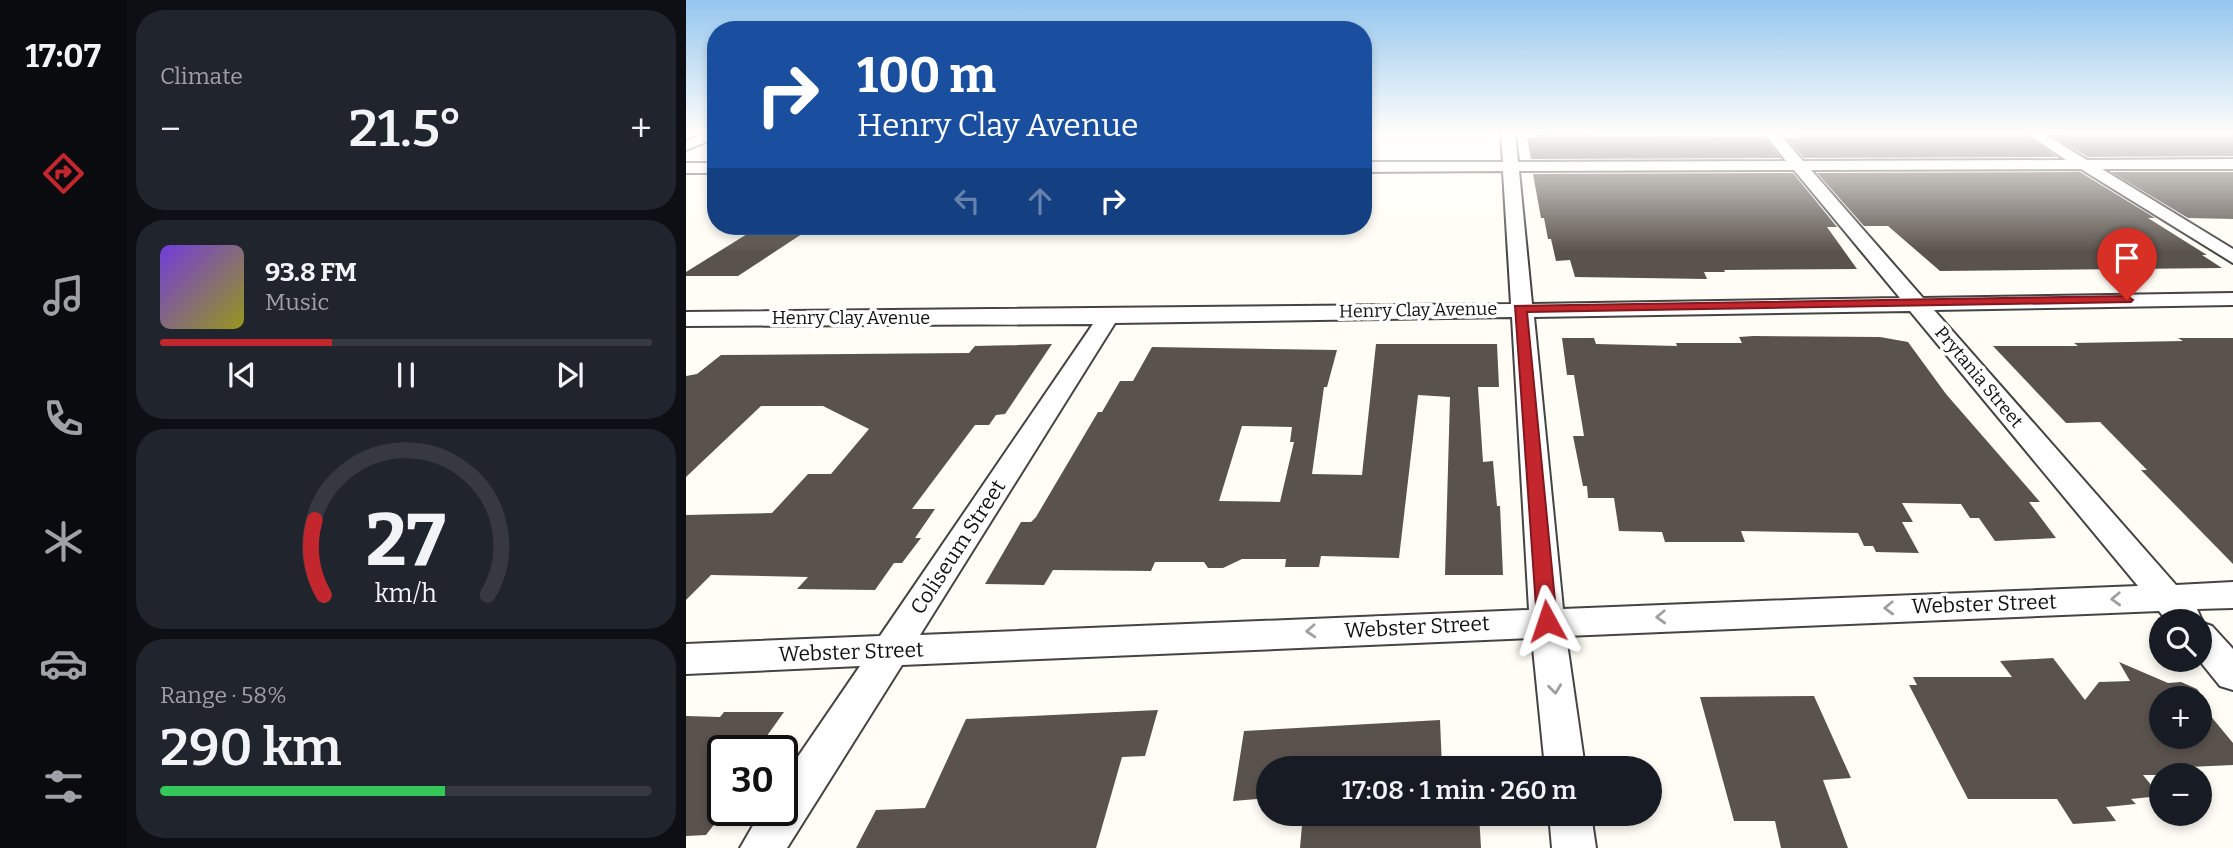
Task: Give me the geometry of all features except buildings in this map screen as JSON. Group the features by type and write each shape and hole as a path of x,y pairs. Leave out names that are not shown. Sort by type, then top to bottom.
{"street":[{"path":"1510,173 1547,621 1564,756"},
{"name":"Prytania Street","path":"1804,173 2176,609"},
{"path":"2097,173 2233,257"},
{"name":"Henry Clay Avenue","path":"692,323 1520,308 2233,299"},
{"name":"Coliseum Street","path":"762,848 1108,317"},
{"name":"Webster Street","path":"2176,609 2233,595"},
{"name":"Webster Street","path":"686,659 1547,621 2149,610"},
{"path":"2212,650 2233,675"},
{"path":"1571,826 1574,848"}],"route":[{"path":"1547,621 1520,308 2127,300"}]}
